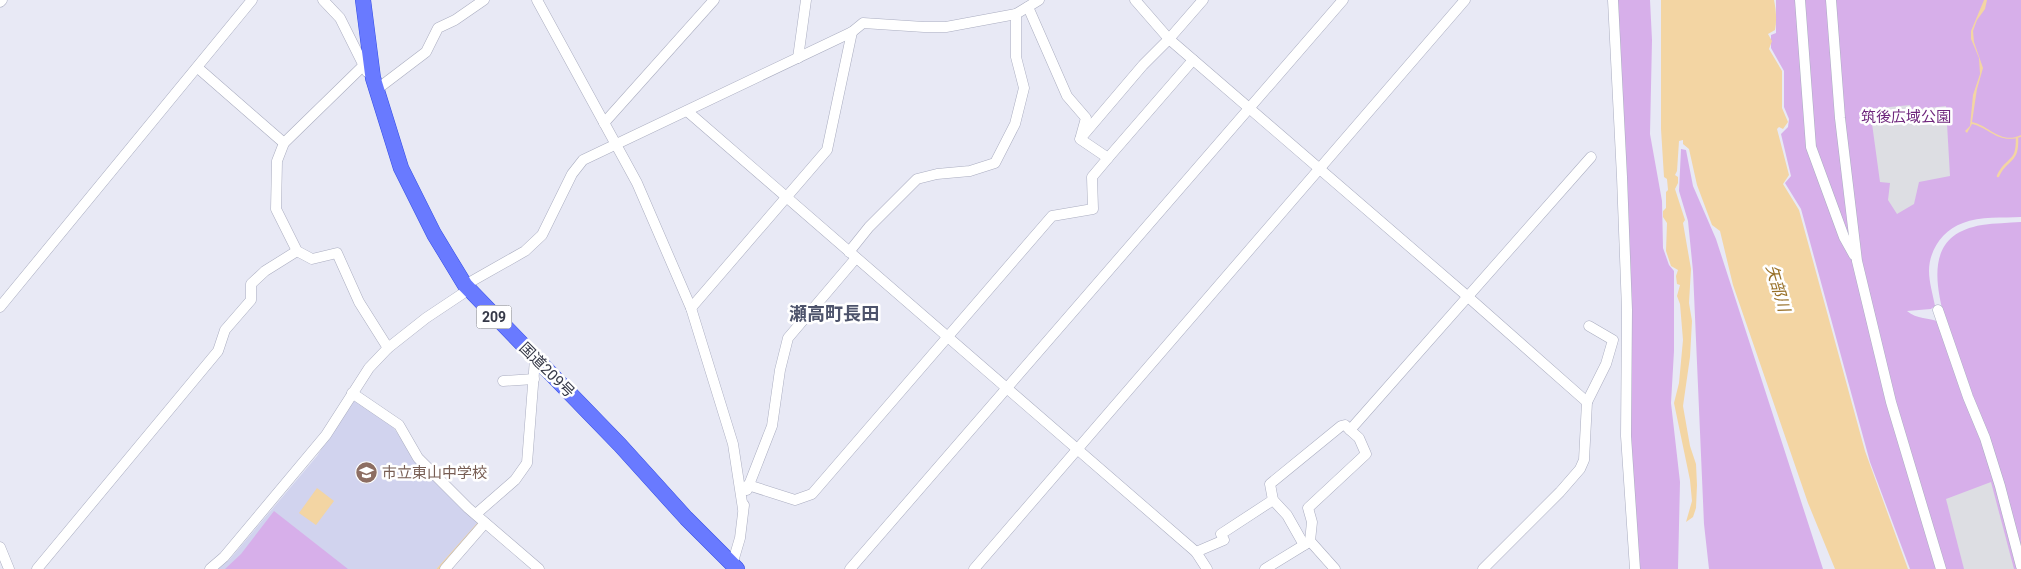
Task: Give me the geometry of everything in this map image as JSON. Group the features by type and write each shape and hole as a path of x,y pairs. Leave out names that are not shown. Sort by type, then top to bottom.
{"highway":[{"name":"国道209号","path":"363,0 374,84 401,168 434,234 467,288 620,445 686,518 734,567"}],"street":[{"path":"0,308 252,0"},
{"path":"324,0 340,18 363,66 374,84 426,52 438,28 455,20 484,0"},
{"path":"537,0 637,183 691,308 733,444 743,509"},
{"path":"604,123 714,0"},
{"path":"798,58 806,0"},
{"path":"210,569 224,557 326,435 369,368 388,348 467,288 525,251 542,235 572,174 583,160 852,32 863,23 946,27 1016,14 1039,0"},
{"path":"1135,0 1169,39 1587,402"},
{"path":"1080,139 1143,65 1203,0"},
{"path":"850,569 1343,0"},
{"path":"974,569 1465,0"},
{"path":"1613,0 1627,310 1626,436 1635,569"},
{"path":"1800,0 1811,147 1844,236 1857,261"},
{"path":"1831,0 1840,118 1857,261 1889,393 1941,569"},
{"path":"1028,7 1067,96 1086,118 1080,139"},
{"path":"734,567 748,485 772,426 780,370 788,338 853,255 869,226 917,179 937,174 970,171 995,163 1015,124 1024,88 1016,57 1016,14"},
{"path":"691,308 827,150 852,32"},
{"path":"748,485 795,500 812,494 946,336 1052,216 1092,209 1092,177 1193,60"},
{"path":"363,66 284,143 277,161 276,209 297,251 312,259 337,253 358,302 388,348"},
{"path":"198,68 284,143"},
{"path":"687,111 1196,552 1207,569"},
{"path":"1080,139 1108,158"},
{"path":"1350,430 1591,157"},
{"path":"37,569 218,351 226,330 251,300 251,284 265,271 297,251"},
{"path":"1938,310 1990,455 2021,566"},
{"path":"1483,569 1560,492 1580,469 1584,460 1587,402 1606,364 1612,340 1588,326"},
{"path":"476,514 515,480 527,463 535,358"},
{"path":"503,381 534,379"},
{"path":"352,393 399,425 418,458 468,508 539,569"},
{"path":"1266,569 1307,543 1312,522 1308,508 1366,454 1359,438 1345,426 1341,426 1270,484 1273,500 1287,515 1307,543 1335,569"},
{"path":"1196,552 1224,540 1221,534 1273,500"},
{"path":"444,569 485,523"},
{"path":"0,547 9,569"}],"shaded area":[{"path":"1910,105 1912,110 1946,106 1950,176 1919,182 1914,204 1897,214 1888,200 1890,183 1880,182 1870,109"},
{"name":"市立東山中学校","path":"354,398 391,424 415,459 478,520 479,525 441,569 218,569 230,559 317,456"},
{"path":"1991,482 2014,569 1964,569 1946,499"}],"green space":[{"path":"1614,0 1650,0 1652,40 1650,134 1662,201 1663,248 1669,265 1674,271 1674,351 1671,403 1680,482 1678,569 1636,569"},
{"name":"筑後広域公園","path":"1776,0 2021,0 2021,217 1977,219 1949,230 1934,248 1930,263 1930,280 1935,306 1931,309 1907,311 1915,316 1939,322 1945,320 1938,289 1937,274 1943,248 1951,238 1964,230 1982,225 2021,222 2021,569 1910,569 1870,462 1801,209 1785,183 1791,176 1781,134 1788,127 1789,119 1784,107 1784,71 1771,48 1771,35 1776,33"},
{"path":"1681,149 1686,150 1693,186 1716,239 1823,569 1709,569 1704,524 1693,271 1688,221 1679,191"},
{"path":"274,511 348,569 225,569 241,554"}],"water":[{"name":"矢部川","path":"1661,0 1774,0 1776,26 1775,30 1768,34 1772,41 1769,49 1782,71 1782,108 1788,122 1783,129 1779,127 1777,129 1789,175 1783,184 1799,210 1865,451 1908,569 1835,569 1808,503 1733,285 1720,231 1712,225 1697,185 1689,149 1683,144 1683,140 1679,141 1677,171 1675,175 1678,177 1678,183 1675,189 1685,220 1683,223 1691,269 1689,303 1692,321 1690,357 1683,406 1690,446 1696,464 1697,485 1696,508 1693,517 1686,522 1692,501 1690,480 1674,403 1679,383 1683,340 1680,304 1677,296 1680,285 1677,284 1676,276 1678,270 1671,266 1666,251 1667,223 1663,217 1663,211 1666,208 1666,192 1668,190 1667,179 1664,177 1661,129"},
{"path":"1984,0 1987,0 1985,9 1977,20 1973,31 1974,42 1983,68 1977,89 1972,122 2007,138 2021,135 2021,137 2013,139 2000,137 1972,124 1967,133 1965,131 1970,126 1973,95 1980,74 1979,58 1971,39 1971,31"},
{"path":"317,488 334,501 316,525 299,513"}],"waterway":[{"path":"1998,176 2004,166 2014,157 2017,138"},
{"path":"438,569 478,524"}],"place":[{"name":"市立東山中学校","path":"366,473"}],"district":[{"name":"瀬高町長田","path":"834,313"}]}
